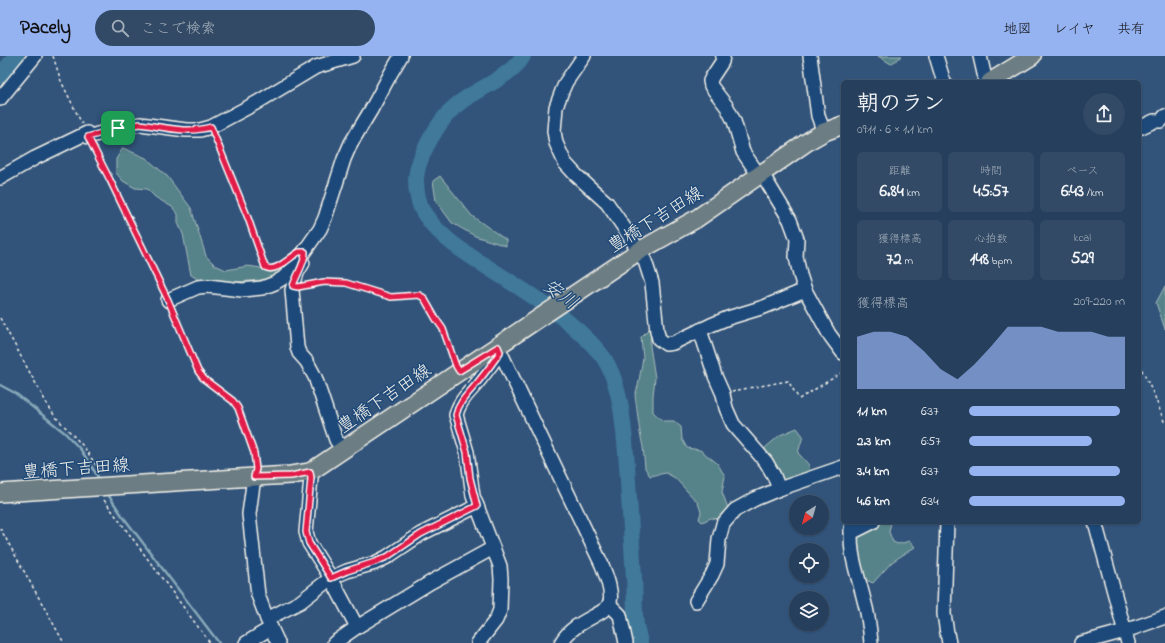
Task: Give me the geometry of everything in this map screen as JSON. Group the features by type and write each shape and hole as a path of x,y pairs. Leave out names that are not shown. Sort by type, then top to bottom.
{"main road":[{"path":"993,80 1032,56"},
{"name":"豊橋下吉田線","path":"0,493 291,476 310,472 459,371 499,349 542,315 639,251 696,219 810,140 824,132 841,126"}],"street":[{"path":"0,99 35,56"},
{"path":"323,65 334,56"},
{"path":"0,178 36,158 88,135 140,124 186,130 200,130 211,127 256,103 316,67 353,56"},
{"path":"168,300 187,291 203,286 242,290 262,288 275,283 292,270 320,229 351,143 401,56"},
{"path":"584,56 564,86 556,107 554,131 556,143 565,163 607,203 645,261 652,283 659,339 666,344 673,343 728,318 764,307 805,290"},
{"path":"723,56 722,62 712,76 710,82 711,86 727,107 734,121 743,152 756,171 764,177 790,220 798,239 796,257 805,290 829,334 841,350"},
{"path":"810,56 818,116 824,132"},
{"path":"936,56 943,80"},
{"path":"980,56 984,80"},
{"path":"1141,127 1154,121 1164,120"},
{"path":"305,252 306,257 297,273 292,290 297,347 299,354 307,362 315,377 336,440 343,450"},
{"path":"700,330 715,376 723,394 726,408 733,424 766,462 779,489"},
{"path":"478,643 496,620 500,610 500,566 477,506 470,478 467,452 456,415 462,400 484,375 499,349"},
{"path":"499,349 602,565 608,582 610,596 609,604 604,610 568,632 561,643"},
{"path":"696,601 717,564 719,539 723,524 735,510 755,499 779,489 841,468"},
{"path":"310,472 311,478 306,532 309,543 331,578 357,627"},
{"path":"254,477 249,514 258,595 278,643"},
{"path":"246,643 331,578 387,557 421,534 477,506"},
{"path":"851,527 855,532 869,524"},
{"path":"948,524 944,614 946,633 949,643"},
{"path":"1096,524 1127,637"},
{"path":"851,527 850,545 853,561 865,601 871,643"},
{"path":"334,643 348,639 357,627 431,582 493,548"},
{"path":"609,604 620,615 626,643"},
{"path":"1081,643 1127,637 1165,617"}],"path":[{"path":"53,56 61,80 168,300 198,371 204,379 233,401 238,408 254,453 256,469 254,477"},
{"path":"211,127 248,218 265,267 268,269 274,269 280,265"},
{"path":"293,286 298,287 324,282 346,283 391,297 419,295 424,298 443,329 459,371"},
{"path":"0,318 54,415 84,447 103,486 99,493 210,643"},
{"path":"1141,368 1155,397 1165,424"},
{"path":"723,394 740,389 788,381 799,399 841,373"},
{"path":"0,528 64,643"}],"green space":[{"path":"878,56 902,56 891,64"},
{"path":"123,148 146,158 167,176 191,208 206,256 215,265 226,270 248,266 261,268 270,272 276,271 284,265 288,266 276,278 261,280 236,282 199,280 191,275 183,234 178,223 178,214 172,207 155,197 147,189 135,188 123,181 116,173 116,159"},
{"path":"440,176 472,216 506,240 506,246 475,236 452,223 436,201 433,181"},
{"path":"1165,286 1165,329 1156,303"},
{"path":"650,328 650,346 655,378 653,412 663,421 674,421 681,427 682,439 687,448 700,450 717,463 725,476 722,492 728,508 720,519 711,518 702,522 699,519 701,512 698,503 675,478 666,473 650,476 645,468 635,395 643,358 641,337"},
{"path":"797,428 803,436 798,453 809,465 810,473 784,485 765,457 765,448 780,435"},
{"path":"878,524 891,524 889,532 893,542 898,544 910,541 915,547 892,562 873,583 866,580 861,573 854,537 862,531"}],"waterway":[{"path":"0,76 16,56"},
{"name":"安川","path":"523,56 512,69 496,81 469,96 454,107 446,116 432,137 420,160 416,181 417,195 424,212 438,231 468,255 561,316 588,340 600,353 607,364 617,391 623,422 627,465 635,619 640,643"},
{"path":"0,385 15,393 65,433 81,450 100,480"},
{"path":"107,493 121,514 219,643"}],"route":[{"path":"140,124 186,130 200,130 211,127 248,218 265,267 268,269 274,269 299,252 305,252 306,257 297,273 293,286 298,287 324,282 346,283 391,297 419,295 424,298 443,329 459,371 498,347 500,352 475,386 462,400 456,415 467,452 470,478 477,506 421,534 387,557 331,578 316,556 309,543 306,532 311,478 310,472 291,476 254,477 256,469 254,453 238,408 233,401 204,379 198,371 168,300 88,137 118,128 140,124"}]}
